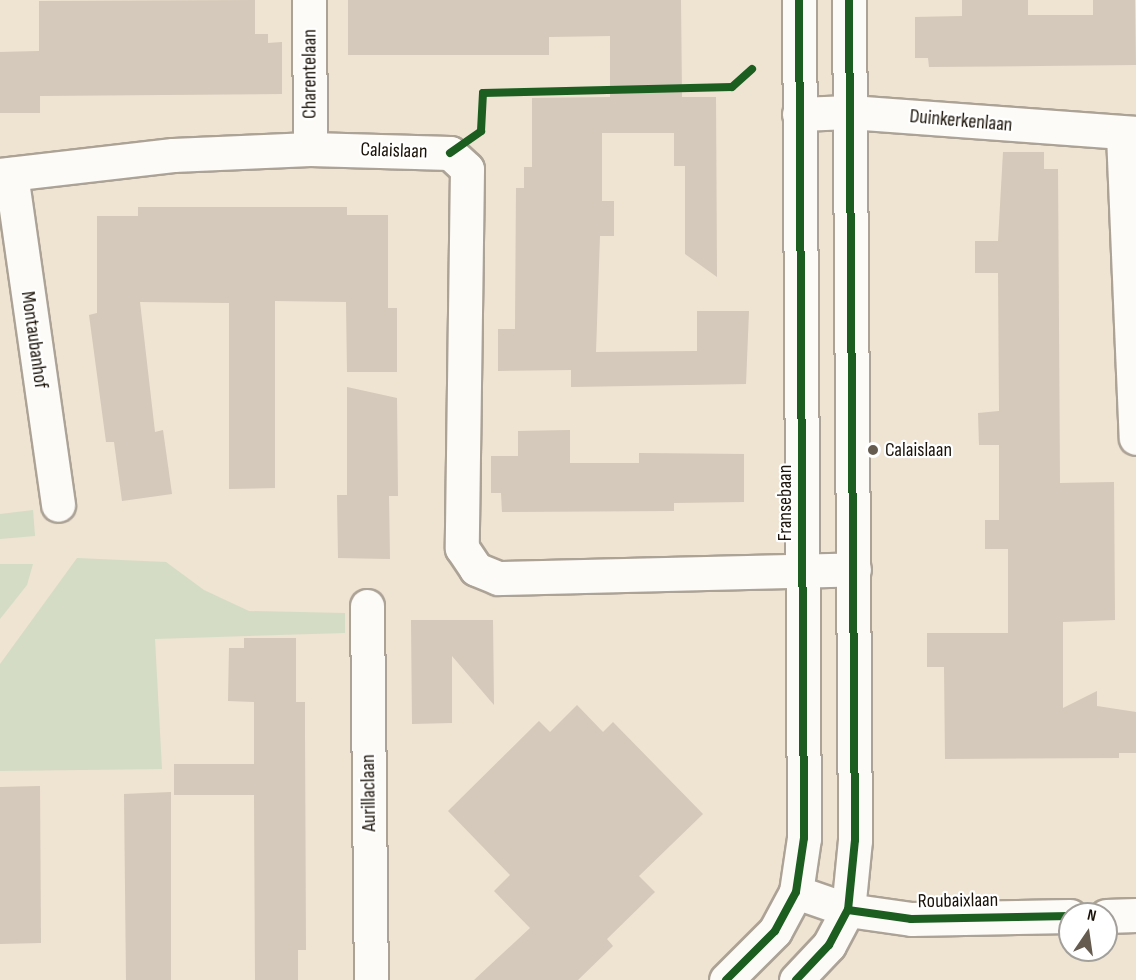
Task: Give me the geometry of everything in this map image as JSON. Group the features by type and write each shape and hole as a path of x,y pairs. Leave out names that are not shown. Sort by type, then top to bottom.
{"street":[{"name":"Charentelaan","path":"309,0 310,149"},
{"name":"Fransebaan","path":"726,980 774,931 796,892 804,838 799,0"},
{"path":"796,980 829,945 848,910 855,840 849,0"},
{"name":"Duinkerkenlaan","path":"799,114 850,112 1129,133 1136,438"},
{"name":"Calaislaan","path":"5,175 173,155 310,149 450,153 467,169 462,548 476,569 498,578 854,569"},
{"name":"Montaubanhof","path":"5,175 58,506"},
{"name":"Aurillaclaan","path":"367,606 371,980"},
{"name":"Roubaixlaan","path":"796,892 848,910 912,919 1058,916"},
{"path":"1118,916 1136,915"}],"green space":[{"path":"33,510 35,536 0,539 0,514"},
{"path":"77,558 166,562 204,590 249,611 345,613 345,633 155,639 162,769 0,771 0,664"},
{"path":"0,564 33,564 27,585 0,619"}],"building":[{"path":"255,0 255,34 268,34 268,43 282,42 282,94 40,96 40,113 0,113 0,52 39,51 39,1"},
{"path":"348,0 681,0 682,97 716,97 717,277 685,254 685,166 674,166 674,133 602,133 602,201 614,201 614,236 600,236 596,352 697,351 697,311 749,311 746,384 571,387 571,370 498,371 498,329 515,329 516,188 524,188 524,167 532,167 532,98 610,97 610,36 549,37 549,55 348,55"},
{"path":"962,0 1028,0 1028,15 1093,15 1093,0 1135,0 1136,65 929,67 928,58 915,58 915,17 962,16"},
{"path":"1003,152 1044,152 1044,169 1058,169 1060,483 1114,482 1115,620 1063,622 1063,708 1097,691 1097,706 1136,712 1136,753 1119,753 1119,758 945,759 944,667 927,667 927,633 1008,633 1008,549 985,549 985,520 999,520 999,445 979,445 978,413 999,411 998,273 975,273 975,241 998,241"},
{"path":"138,207 347,207 347,215 388,215 388,308 397,308 397,372 347,372 346,302 275,301 275,488 229,489 229,303 140,302 155,432 163,430 172,494 122,501 114,442 106,442 89,315 97,313 97,216 138,216"},
{"path":"347,387 397,398 398,496 389,496 390,559 338,558 337,495 347,495"},
{"path":"570,430 570,463 639,463 639,453 744,454 744,502 674,503 674,511 502,512 501,493 491,493 491,456 518,456 518,431"},
{"path":"411,620 493,620 494,705 452,656 452,723 412,724"},
{"path":"244,638 296,638 296,702 305,702 306,950 298,950 298,980 255,980 254,795 174,795 174,764 254,764 254,702 228,701 229,648 244,648"},
{"path":"577,705 603,732 613,722 703,814 639,876 655,892 607,939 613,946 578,980 474,980 530,928 494,891 510,875 448,811 539,721 550,732"},
{"path":"40,786 41,943 0,944 0,787"},
{"path":"171,792 171,980 126,980 124,794"}],"cycle path":[{"path":"726,980 775,931 796,892 804,838 799,0"},
{"path":"796,980 829,945 848,910 855,840 849,0"},
{"path":"450,153 481,131 483,93 732,87 752,69"},
{"path":"848,910 911,919 1058,916"}],"place":[{"name":"Calaislaan","path":"873,450"}]}
